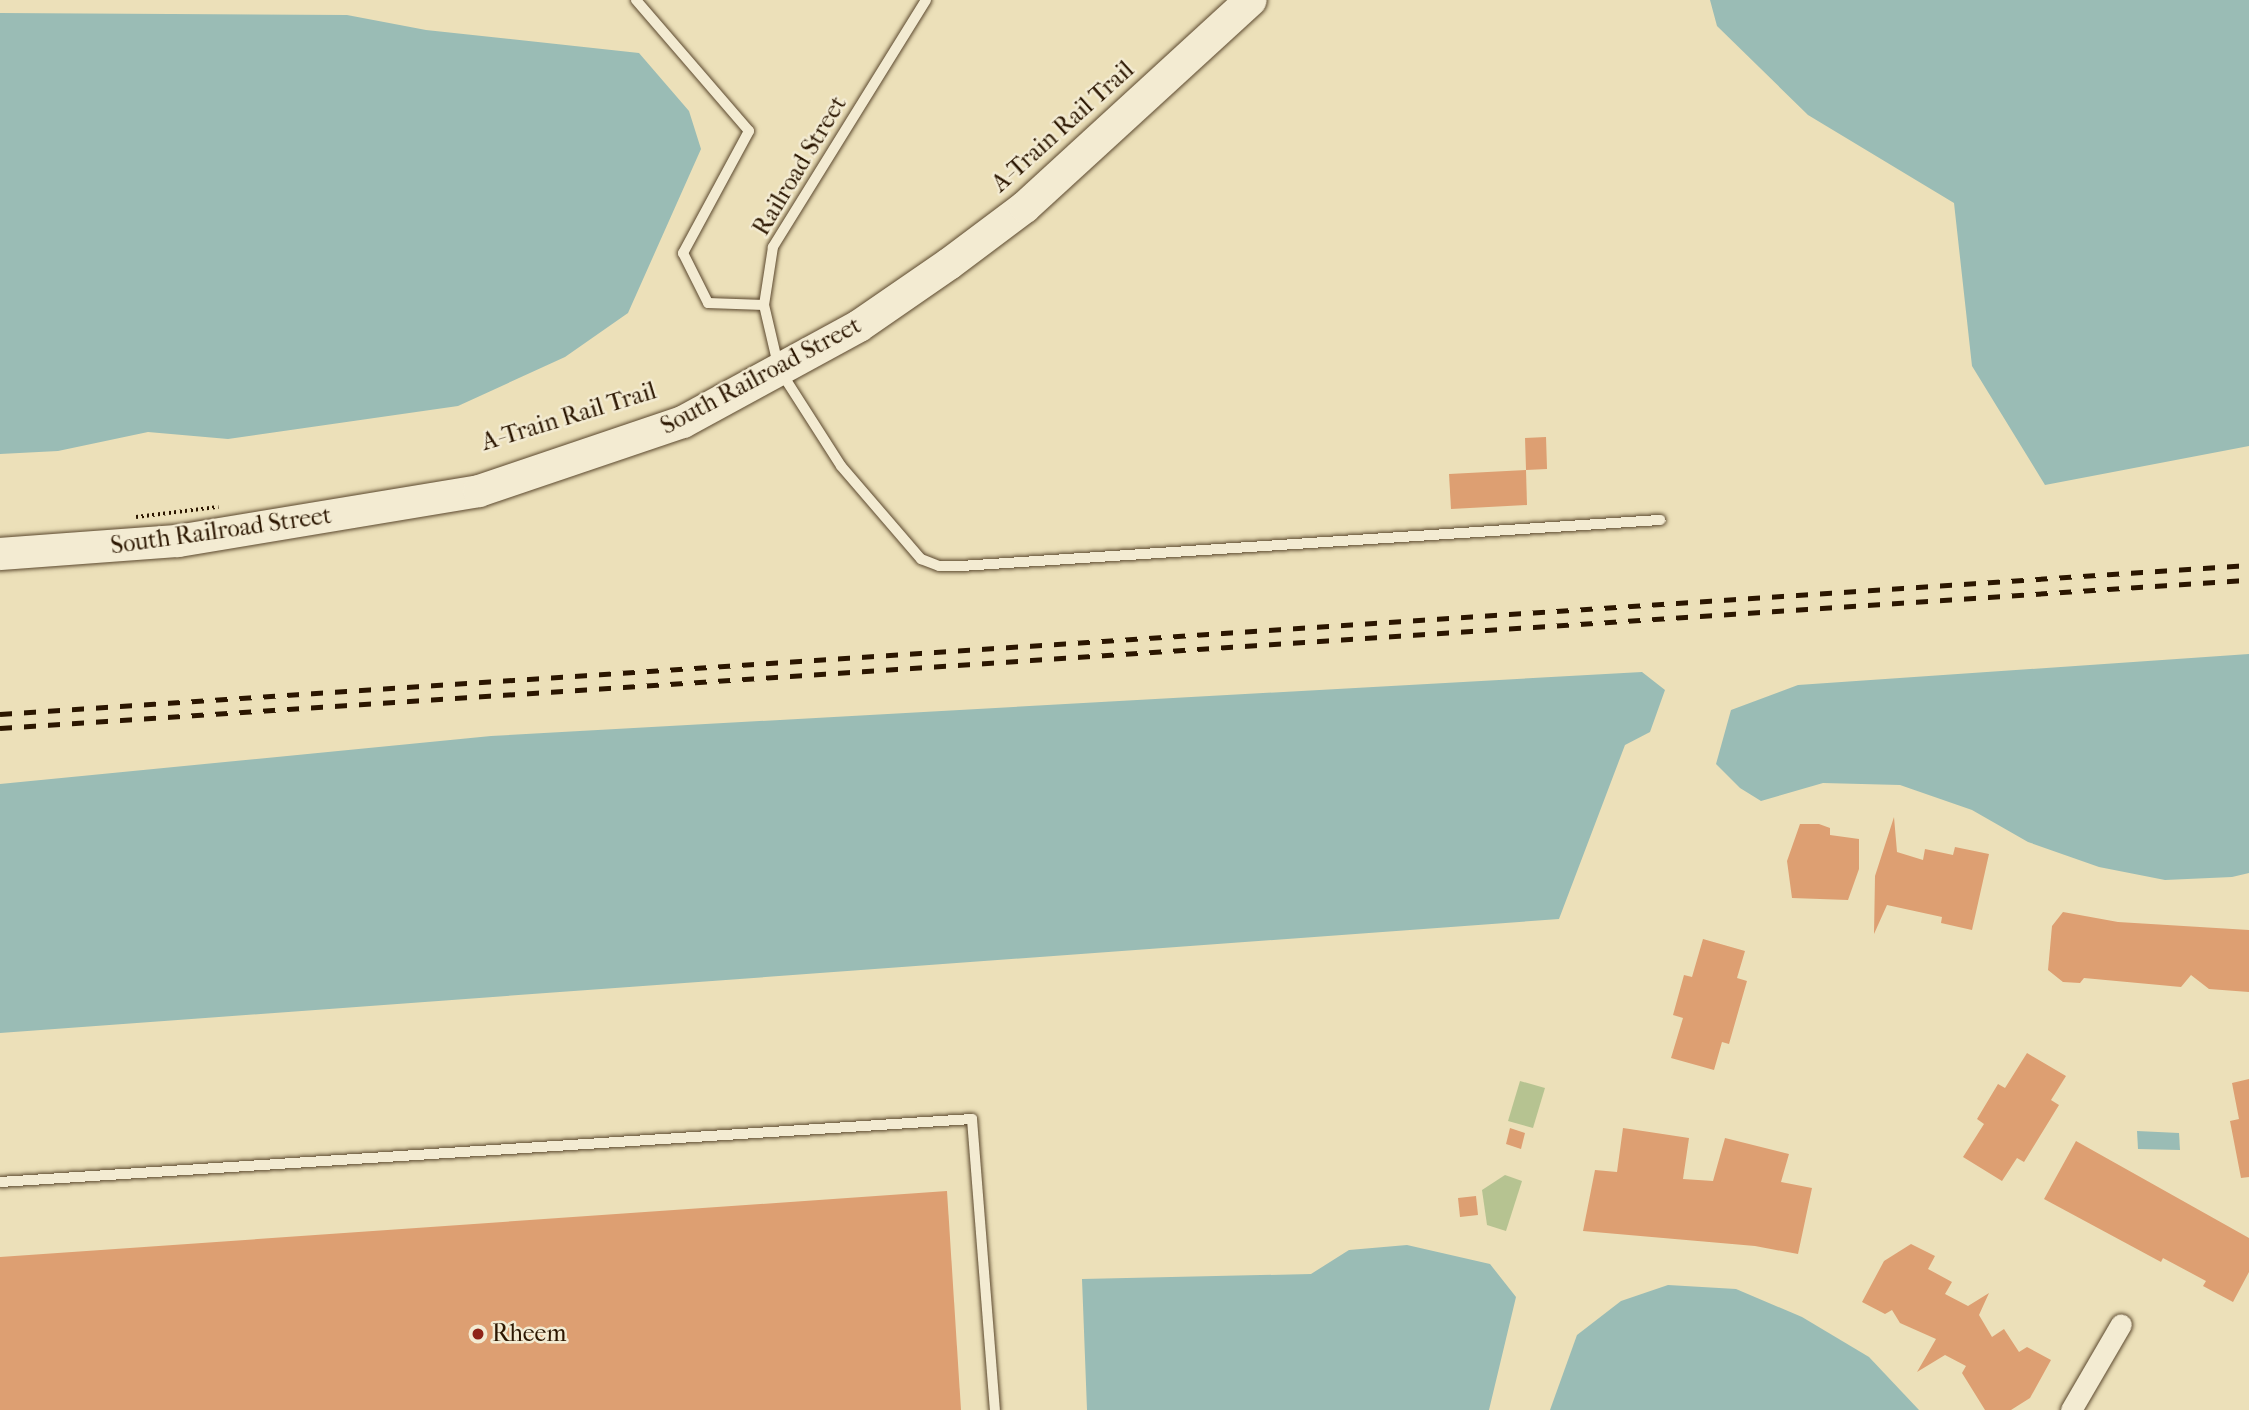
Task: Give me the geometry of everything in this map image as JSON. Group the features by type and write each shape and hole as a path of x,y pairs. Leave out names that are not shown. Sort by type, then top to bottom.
{"street":[{"name":"South Railroad Street","path":"0,554 178,541 479,491 683,422 859,327 1025,207 1251,0"},
{"path":"2071,1410 2121,1324"}],"lane":[{"path":"636,0 748,131 683,253 708,303 764,305"},
{"name":"Railroad Street","path":"926,0 772,247 764,305 779,369 841,466 899,538 921,559 939,566 1660,520"},
{"path":"0,1182 972,1119 995,1410"}],"path":[{"path":"125,519 192,507 231,506"}],"green space":[{"path":"1520,1081 1545,1088 1533,1128 1508,1121"},
{"path":"1505,1175 1522,1181 1506,1231 1487,1225 1482,1190"}],"water":[{"path":"1710,0 2249,0 2249,446 2045,485 1972,366 1954,203 1808,115 1717,26"},
{"path":"0,13 347,15 426,30 639,53 689,111 701,149 628,313 565,357 458,406 228,439 148,432 58,451 0,454"},
{"path":"2249,654 2249,873 2232,877 2165,880 2099,867 2028,842 1972,810 1900,785 1823,783 1761,801 1740,788 1716,764 1731,710 1798,685"},
{"path":"1642,672 1665,690 1650,732 1625,745 1559,919 0,1033 0,784 491,736"},
{"path":"2137,1131 2179,1133 2180,1150 2138,1149"},
{"path":"1407,1245 1490,1264 1516,1297 1489,1410 1087,1410 1082,1279 1311,1274 1349,1250"},
{"path":"1668,1285 1736,1289 1802,1317 1869,1357 1919,1410 1550,1410 1577,1335 1621,1301"}],"building":[{"path":"1546,437 1547,469 1526,470 1525,438"},
{"path":"1526,470 1527,505 1451,509 1449,474"},
{"path":"1894,817 1897,852 1923,860 1925,849 1953,855 1955,847 1989,854 1972,930 1941,923 1942,917 1887,905 1874,934 1875,876"},
{"path":"1800,824 1819,824 1830,828 1830,835 1859,839 1859,869 1848,900 1792,898 1787,861"},
{"path":"2063,912 2118,922 2249,930 2249,992 2209,989 2191,975 2181,987 2084,978 2080,983 2063,982 2048,970 2052,926"},
{"path":"1703,939 1745,951 1737,978 1747,981 1729,1044 1722,1042 1714,1070 1671,1058 1683,1018 1673,1015 1684,975 1692,977"},
{"path":"2027,1053 2066,1076 2051,1100 2059,1105 2024,1162 2017,1158 2002,1181 1963,1157 1984,1124 1977,1119 1998,1084 2005,1088"},
{"path":"2249,1079 2249,1177 2241,1178 2230,1121 2239,1119 2232,1083"},
{"path":"1510,1128 1525,1133 1521,1149 1506,1144"},
{"path":"1623,1128 1689,1138 1683,1179 1713,1181 1725,1138 1789,1154 1781,1182 1812,1188 1798,1254 1755,1246 1583,1231 1595,1170 1617,1172"},
{"path":"2076,1141 2249,1238 2249,1272 2233,1302 2203,1286 2206,1281 2163,1258 2161,1262 2044,1199"},
{"name":"Rheem","path":"947,1191 961,1410 0,1410 0,1257"},
{"path":"1476,1196 1478,1215 1460,1217 1458,1198"},
{"path":"1911,1244 1935,1256 1928,1269 1952,1282 1945,1294 1968,1306 1989,1293 1979,1315 1992,1337 2004,1329 2019,1352 2027,1347 2051,1360 2030,1398 2011,1410 1985,1410 1962,1373 1966,1366 1945,1355 1917,1372 1936,1339 1900,1323 1892,1310 1885,1314 1862,1302 1884,1261"}],"railway":[{"path":"0,714 2249,565"},
{"path":"0,728 2249,580"}],"place":[{"name":"Rheem","path":"478,1334"}]}
